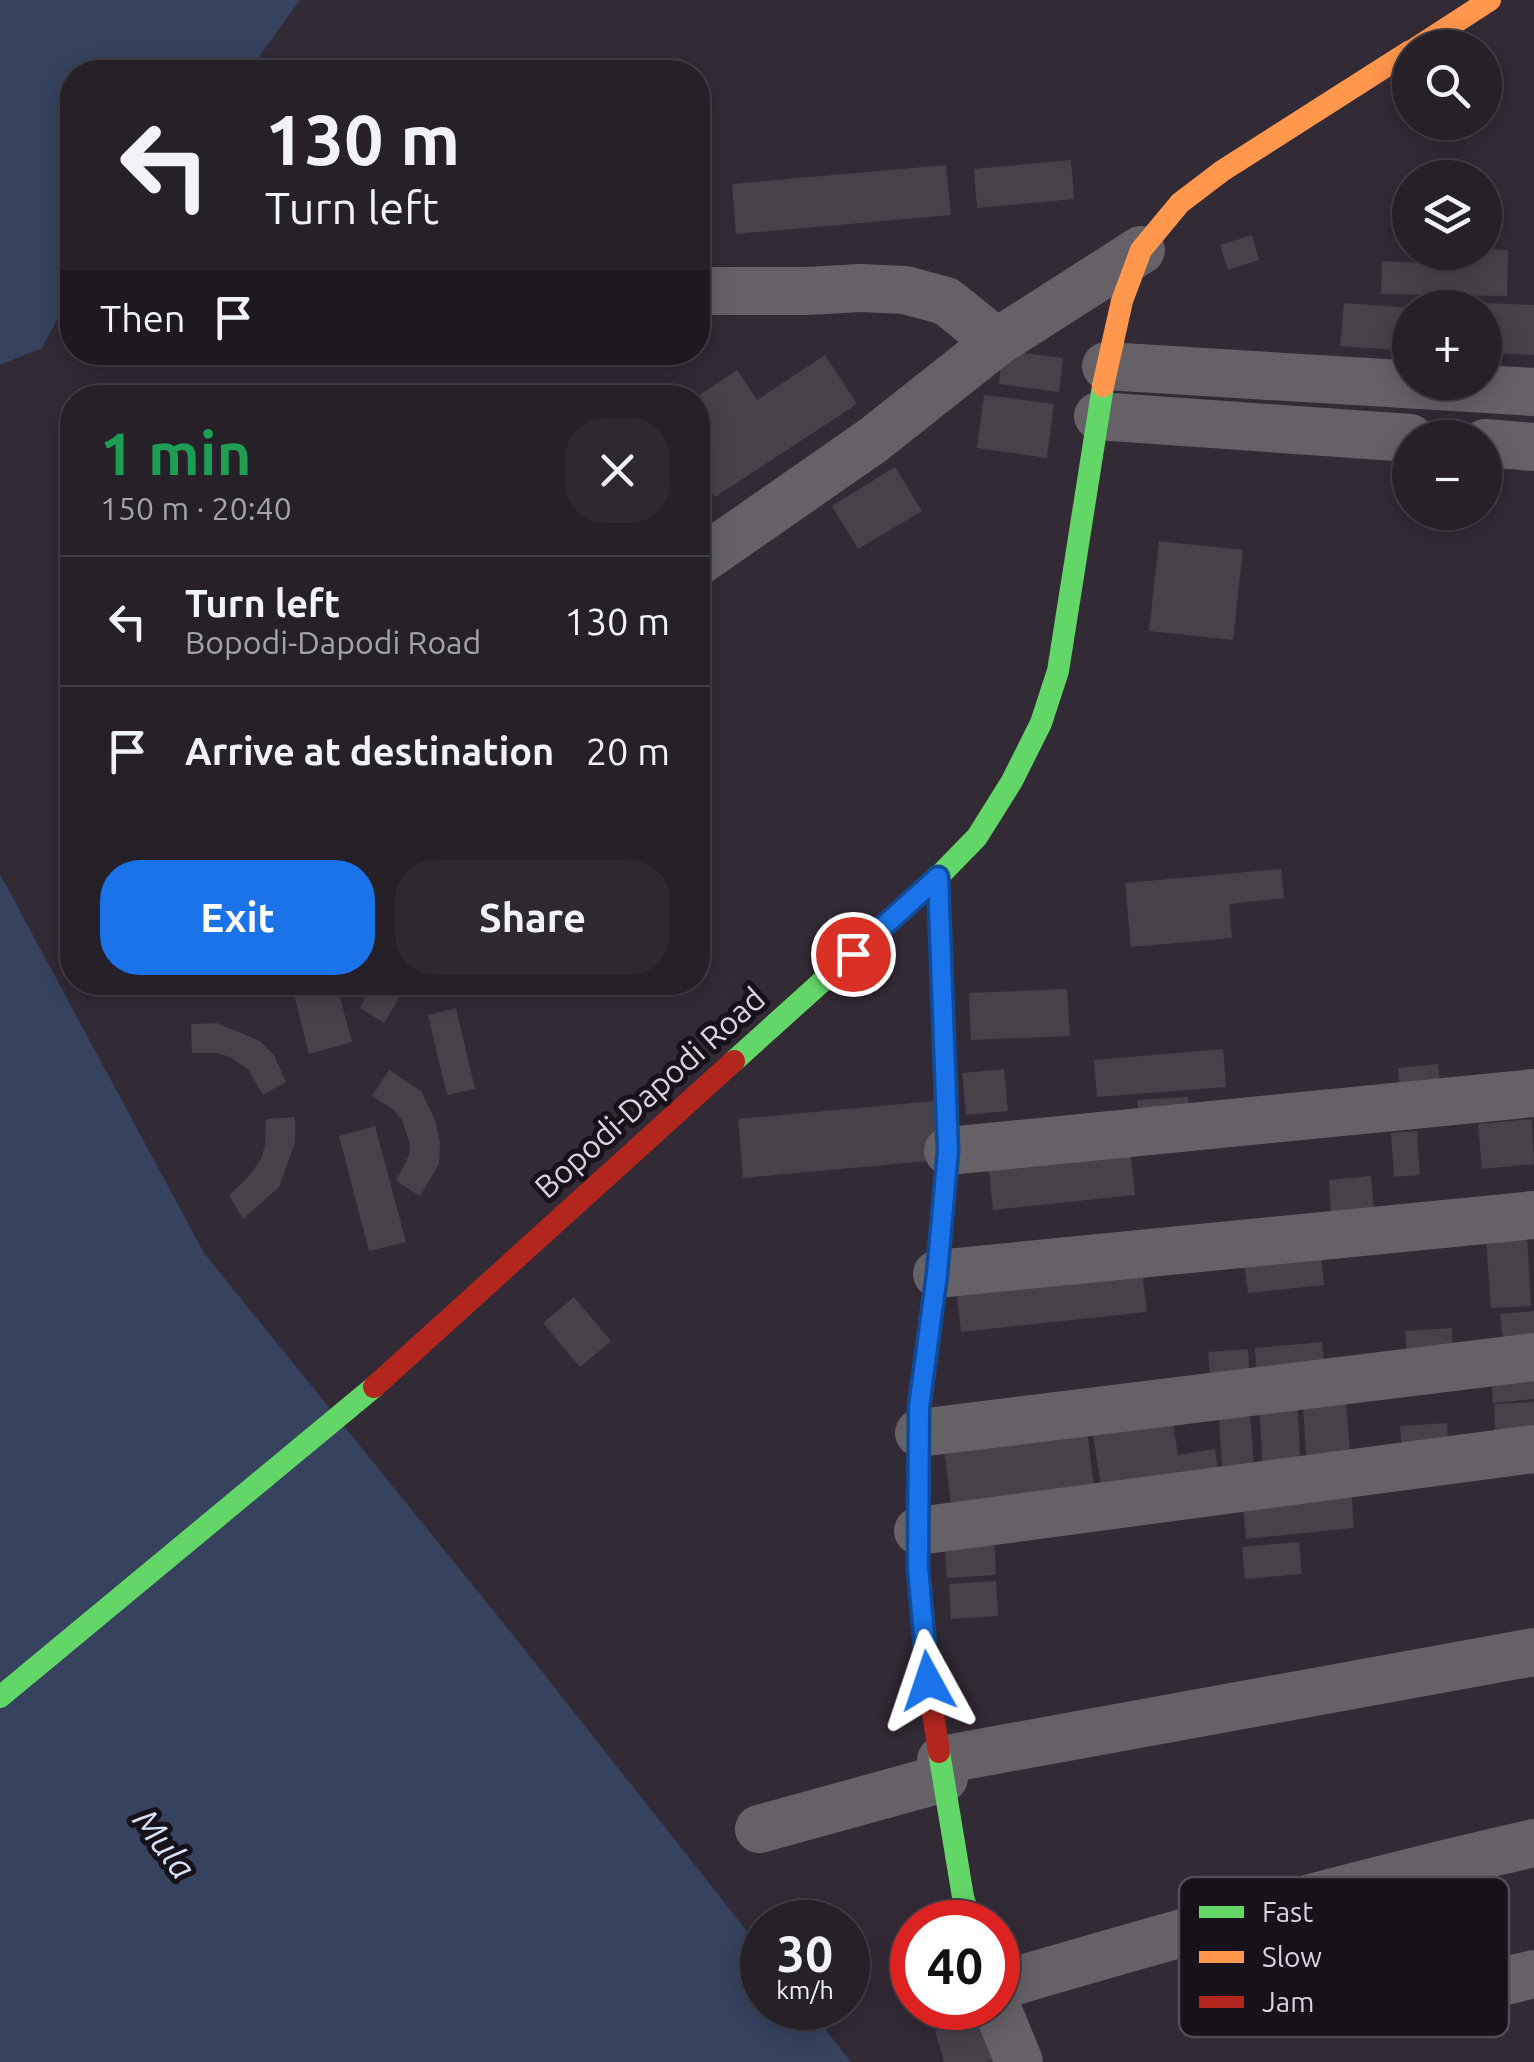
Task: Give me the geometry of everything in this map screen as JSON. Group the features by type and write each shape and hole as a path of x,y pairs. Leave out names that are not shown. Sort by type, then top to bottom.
{"street":[{"name":"Bopodi-Dapodi Road","path":"1443,30 1490,0"},
{"name":"Bopodi-Dapodi Road","path":"0,1697 371,1388 978,837 1041,723 1058,671 1106,366 1122,301 1141,250 1180,203 1222,171 1392,62"},
{"path":"710,554 872,441 998,342 1141,250"},
{"path":"710,291 905,290 946,301 998,342"},
{"path":"1106,366 1534,392"},
{"path":"1098,416 1392,437"},
{"path":"1502,445 1534,447"},
{"path":"938,877 948,1151 919,1407 918,1568 928,1681 965,1900"},
{"path":"948,1151 1534,1093"},
{"path":"937,1274 1534,1215"},
{"path":"918,1433 1534,1357"},
{"path":"918,1531 1534,1450"},
{"path":"759,1829 942,1769 1534,1652"},
{"path":"1390,1877 1534,1843"},
{"path":"1020,1979 1179,1932"},
{"path":"1509,1980 1534,1974"},
{"path":"1005,2030 1019,2062"}],"water":[{"path":"0,0 300,0 257,60 60,60 60,314 42,348 0,365"},
{"name":"Mula","path":"0,874 60,985 60,995 65,995 204,1253 740,1922 740,2030 826,2030 851,2062 0,2062"}],"building":[{"path":"1071,160 1074,199 977,208 974,169"},
{"path":"946,165 951,215 736,234 732,184"},
{"path":"1252,235 1259,260 1228,270 1220,245"},
{"path":"1502,250 1508,250 1507,296 1502,296 1502,290 1392,290 1392,294 1381,294 1382,261 1392,261 1392,270 1502,270"},
{"path":"1344,303 1392,307 1392,350 1340,346"},
{"path":"1502,304 1534,305 1534,355 1502,354"},
{"path":"1002,350 1063,358 1059,392 999,384"},
{"path":"825,355 857,404 715,497 710,489 710,388 737,370 757,400"},
{"path":"984,395 1054,404 1047,458 977,448"},
{"path":"895,467 922,511 858,549 832,506"},
{"path":"1159,541 1243,550 1233,640 1149,631"},
{"path":"1281,869 1284,898 1229,904 1232,938 1131,947 1125,883"},
{"path":"1067,989 1070,1036 971,1040 969,993"},
{"path":"294,995 339,995 352,1042 309,1054"},
{"path":"366,995 401,995 384,1023 360,1008"},
{"path":"456,1008 475,1089 447,1095 428,1015"},
{"path":"217,1023 260,1041 274,1055 286,1082 263,1095 248,1069 230,1057 192,1053 191,1024"},
{"path":"1223,1049 1226,1087 1097,1097 1094,1060"},
{"path":"1438,1064 1442,1098 1401,1102 1398,1068"},
{"path":"1004,1069 1008,1111 966,1115 962,1073"},
{"path":"389,1070 421,1091 435,1120 439,1164 420,1196 396,1181 409,1155 410,1144 402,1120 372,1096"},
{"path":"1188,1097 1189,1126 1140,1129 1137,1100"},
{"path":"934,1101 939,1160 743,1178 738,1119"},
{"path":"295,1117 295,1143 279,1187 243,1219 229,1195 262,1157 266,1119"},
{"path":"1532,1119 1534,1164 1482,1169 1478,1124"},
{"path":"375,1126 406,1242 369,1251 339,1136"},
{"path":"1417,1131 1420,1175 1394,1177 1391,1133"},
{"path":"1130,1147 1135,1195 993,1210 988,1162"},
{"path":"1371,1176 1375,1221 1332,1225 1329,1180"},
{"path":"1527,1236 1531,1306 1491,1308 1486,1238"},
{"path":"1321,1255 1324,1285 1248,1293 1244,1263"},
{"path":"1142,1269 1147,1312 961,1332 956,1288"},
{"path":"574,1297 611,1341 580,1367 543,1323"},
{"path":"1534,1311 1534,1353 1505,1356 1500,1314"},
{"path":"1452,1328 1453,1359 1407,1361 1405,1331"},
{"path":"1322,1342 1325,1380 1257,1386 1255,1348"},
{"path":"1248,1349 1250,1386 1211,1389 1208,1352"},
{"path":"1534,1369 1534,1399 1493,1403 1491,1373"},
{"path":"1345,1389 1351,1464 1307,1467 1302,1393"},
{"path":"1297,1394 1301,1473 1263,1476 1259,1396"},
{"path":"1534,1402 1534,1442 1496,1444 1494,1404"},
{"path":"1249,1403 1255,1475 1223,1478 1218,1406"},
{"path":"1171,1411 1178,1455 1215,1449 1220,1485 1104,1504 1091,1424"},
{"path":"1086,1421 1096,1504 953,1522 943,1439"},
{"path":"1447,1423 1449,1458 1403,1461 1400,1426"},
{"path":"1351,1491 1354,1528 1246,1539 1243,1503"},
{"path":"994,1534 996,1575 947,1578 944,1537"},
{"path":"1299,1542 1302,1574 1245,1579 1242,1547"},
{"path":"996,1581 998,1616 951,1619 949,1584"},
{"path":"986,2030 994,2060 944,2062 935,2031"}],"traffic: fast":[{"path":"734,1061 938,877 977,837 1012,781 1041,723 1058,671 1103,386"},
{"path":"936,1283 948,1151 938,877"},
{"path":"0,1697 374,1387"},
{"path":"939,1752 964,1900"}],"traffic: slow":[{"path":"1444,30 1490,0"},
{"path":"1103,386 1122,301 1141,250 1180,203 1222,171 1392,62"}],"traffic: jam":[{"path":"374,1387 734,1061"},
{"path":"936,1283 919,1407 918,1568 939,1752"}],"route":[{"path":"853,954 938,877 948,1151 919,1407 918,1568 928,1681"}]}
